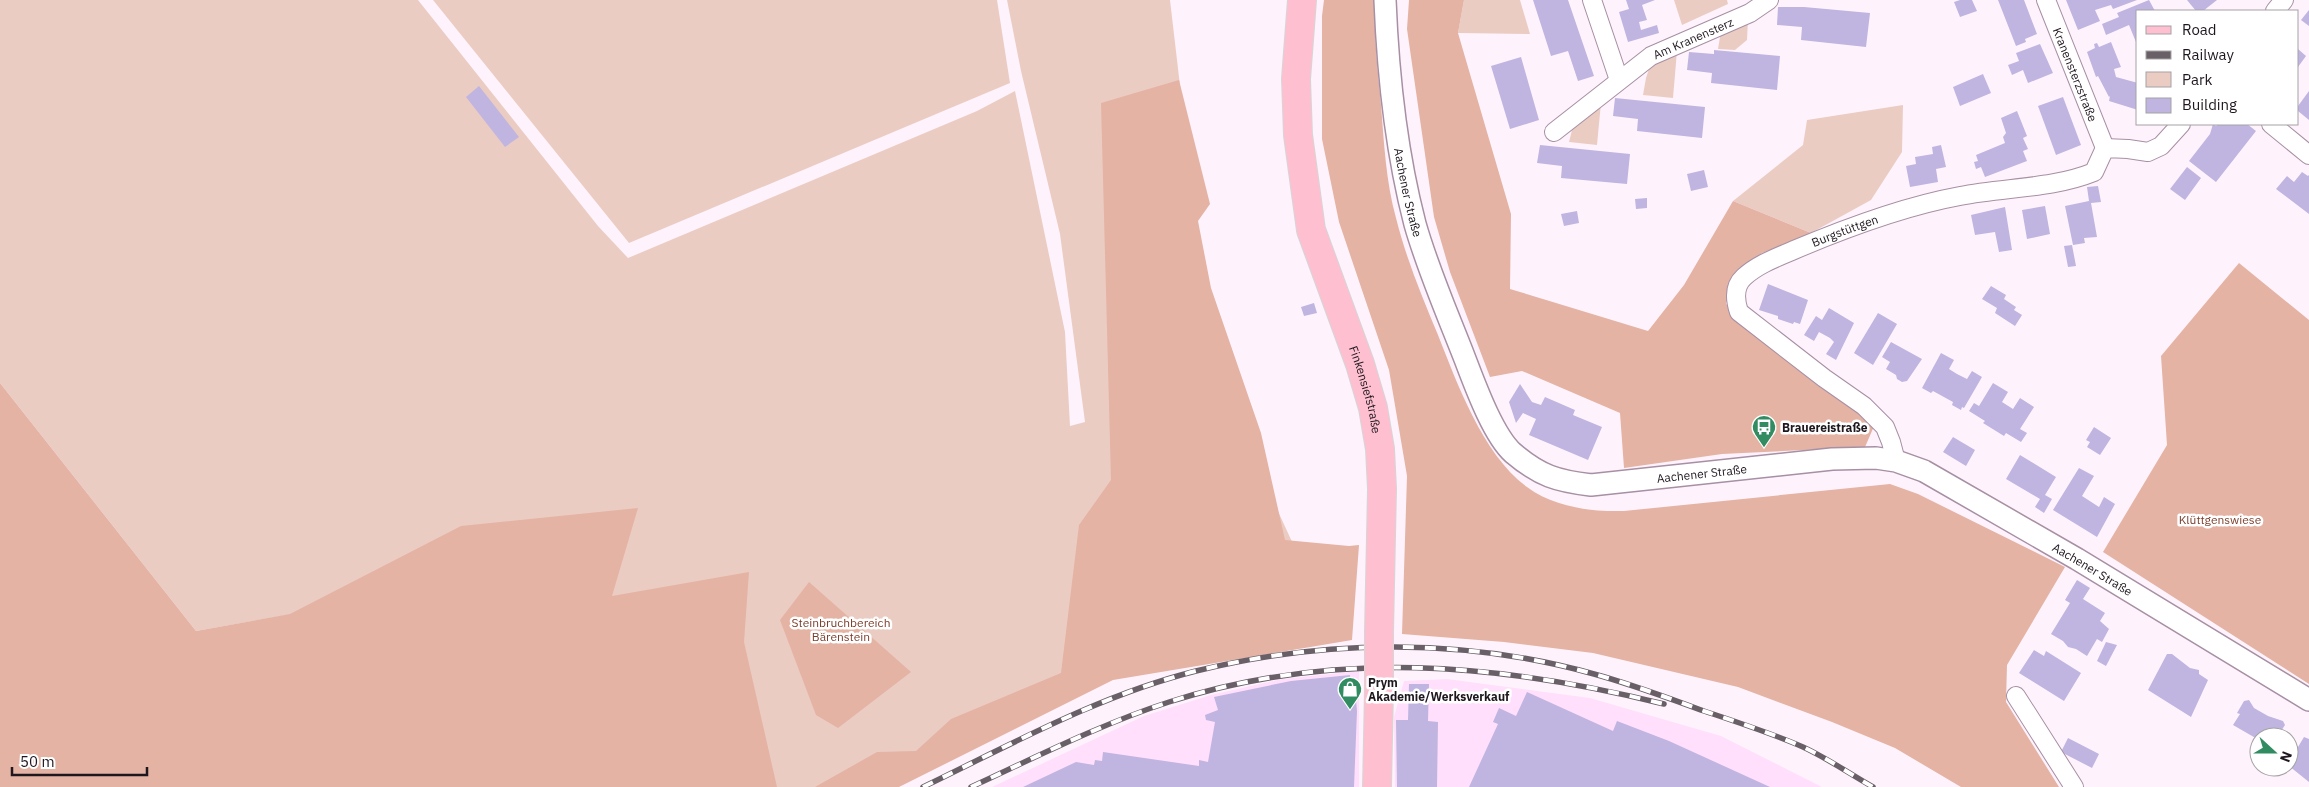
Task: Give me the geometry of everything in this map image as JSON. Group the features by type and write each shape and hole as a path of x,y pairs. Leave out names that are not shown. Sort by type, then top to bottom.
{"main road":[{"name":"Finkensiefstraße","path":"1302,0 1296,79 1298,136 1312,230 1360,364 1373,408 1380,449 1382,489 1377,787"}],"street":[{"name":"Aachener Straße","path":"1385,0 1398,152 1416,226 1490,420 1512,452 1543,475 1567,483 1591,485 1832,459 1876,458 1896,461 1924,471 2077,559 2309,700"},
{"path":"1592,0 1619,80"},
{"name":"Am Kranensterz","path":"1554,132 1651,56 1750,13 1769,0"},
{"name":"Kranensterzstraße","path":"2046,0 2105,148"},
{"path":"2276,10 2284,0"},
{"path":"2105,148 2148,152 2161,146 2180,125"},
{"path":"2271,125 2309,155"},
{"name":"Burgstüttgen","path":"1896,461 1885,428 1864,406 1824,378 1739,312 1735,301 1737,287 1744,277 1777,257 1822,238 1887,216 1960,196 2075,180 2094,172 2105,148"},
{"path":"2016,696 2074,787"}],"shaded area":[{"path":"1359,671 1359,787 992,787 1144,716 1211,695 1282,679"},
{"path":"1447,679 1590,698 1721,736 1822,787 1395,787 1394,717 1404,681"}],"green space":[{"name":"Steinbruchbereich Bärenstein","path":"0,0 418,0 598,226 628,258 977,111 1015,91 1065,332 1070,426 1085,422 1060,234 1021,71 1007,0 1170,0 1197,231 1239,427 1294,546 1146,663 880,787 0,787 177,655 287,615 196,631 0,383"},
{"path":"433,0 997,0 1010,83 629,243"},
{"path":"1324,0 1376,0 1376,52 1386,162 1400,233 1420,292 1463,396 1485,438 1497,457 1511,473 1538,494 1561,504 1611,511 1890,484 1918,494 2065,567 2007,665 2006,702 2059,787 1961,787 1895,748 1738,687 1593,653 1504,642 1402,634 1407,476 1389,370 1339,222 1322,139 1322,16"},
{"path":"1409,0 1464,0 1458,33 1511,214 1510,289 1648,331 1684,285 1733,201 1811,233 1762,253 1740,271 1726,303 1733,318 1817,385 1875,424 1865,447 1722,454 1624,468 1620,413 1522,371 1490,377 1450,272 1434,217 1407,29"},
{"path":"1464,0 1520,0 1530,34 1458,33"},
{"path":"1674,0 1727,0 1728,4 1682,25"},
{"path":"1748,20 1747,40 1735,50 1718,49 1721,31"},
{"path":"1677,51 1673,98 1643,95 1651,63"},
{"path":"1179,80 1210,204 1198,221 1211,288 1261,433 1285,540 1349,546 1359,545 1352,640 1113,680 899,787 815,787 877,752 916,751 951,719 1061,673 1079,525 1111,480 1101,103"},
{"path":"1601,103 1597,145 1569,142 1573,126"},
{"path":"1903,105 1902,152 1871,200 1811,233 1733,201 1803,145 1807,120"},
{"name":"Klüttgenswiese","path":"2239,263 2309,320 2309,684 2103,552 2167,445 2161,356"},
{"path":"0,383 196,631 290,614 461,526 638,508 612,596 749,572 744,642 777,787 0,787"},
{"name":"Steinbruchbereich Bärenstein","path":"809,582 911,672 838,728 816,715 780,620"}],"building":[{"path":"1533,0 1568,0 1594,76 1578,81 1568,51 1551,56"},
{"path":"1626,0 1655,0 1642,5 1647,20 1639,22 1641,30 1657,25 1659,33 1628,42 1619,12 1629,9"},
{"path":"1972,0 1977,11 1960,17 1954,2"},
{"path":"1998,0 2024,0 2037,34 2025,39 2026,42 2016,46"},
{"path":"2066,0 2137,0 2113,9 2111,5 2095,10 2100,21 2078,30"},
{"path":"2149,0 2154,10 2136,10 2136,42 2129,25 2106,35 2102,24 2119,17 2117,13"},
{"path":"2187,0 2217,0 2204,10 2195,10"},
{"path":"1778,7 1804,7 1870,13 1866,47 1801,40 1802,27 1777,25"},
{"path":"2309,10 2309,26 2301,20"},
{"path":"2111,42 2121,67 2114,69 2116,77 2136,82 2136,109 2109,101 2110,96 2098,76 2096,77 2087,52 2095,48 2094,44 2097,43 2099,47"},
{"path":"2040,44 2053,73 2028,83 2023,70 2012,75 2008,65 2019,61 2016,53"},
{"path":"1714,50 1780,56 1777,90 1711,83 1712,73 1687,70 1689,52 1714,54"},
{"path":"2299,50 2306,56 2299,66"},
{"path":"1521,57 1539,120 1510,129 1491,66"},
{"path":"1983,74 1991,93 1960,106 1953,87"},
{"path":"479,86 519,137 505,147 466,97"},
{"path":"2309,91 2309,120 2299,112 2299,105"},
{"path":"2063,97 2081,145 2056,155 2038,106"},
{"path":"1615,98 1705,107 1702,138 1637,131 1638,119 1613,116"},
{"path":"2017,111 2027,136 2023,138 2028,149 2023,151 2027,161 1985,177 1981,167 1976,169 1974,162 1978,161 1976,155 2005,143 2003,137 2006,133 2001,118"},
{"path":"2213,125 2248,125 2256,131 2216,182 2189,161 2210,134"},
{"path":"1540,145 1630,154 1627,184 1561,178 1562,166 1537,163"},
{"path":"1941,145 1946,167 1936,169 1938,182 1910,187 1906,166 1916,164 1915,157 1933,154 1932,147"},
{"path":"2187,167 2201,178 2185,200 2170,189"},
{"path":"1704,170 1708,187 1691,191 1687,174"},
{"path":"2302,172 2309,175 2309,214 2276,189 2287,176 2294,182"},
{"path":"2098,186 2101,202 2091,203 2097,237 2084,238 2085,243 2073,245 2065,206 2089,201 2087,187"},
{"path":"1647,198 1647,208 1636,209 1635,199"},
{"path":"2045,206 2050,234 2027,239 2022,210"},
{"path":"2005,207 2012,250 1999,252 1995,232 1975,235 1971,215"},
{"path":"1577,211 1579,223 1564,226 1561,214"},
{"path":"2072,245 2076,266 2068,267 2064,246"},
{"path":"1768,284 1808,300 1800,324 1794,322 1793,324 1778,319 1778,316 1759,310"},
{"path":"1991,286 2006,295 2004,299 2016,307 2014,310 2022,315 2015,326 1995,313 1997,308 1982,299"},
{"path":"1314,303 1317,313 1304,316 1301,307"},
{"path":"1829,308 1854,323 1836,360 1826,354 1834,342 1830,338 1819,332 1814,341 1804,335 1816,316 1822,320"},
{"path":"1878,313 1897,324 1873,365 1854,353"},
{"path":"1891,342 1922,359 1907,381 1902,382 1897,379 1896,375 1886,369 1890,362 1882,357"},
{"path":"1941,353 1954,360 1949,369 1957,374 1967,379 1972,371 1982,377 1961,410 1952,405 1953,402 1933,391 1931,393 1922,388"},
{"path":"1993,383 2008,392 2002,402 2013,409 2020,398 2034,407 2020,429 2027,433 2021,442 2006,433 2004,436 1983,423 1985,421 1969,411 1974,403 1979,406"},
{"path":"1520,384 1532,402 1541,405 1545,397 1575,410 1573,415 1602,427 1588,460 1529,435 1536,419 1523,413 1516,423 1509,402"},
{"path":"2094,427 2111,438 2100,455 2087,447 2090,442 2086,440"},
{"path":"1953,437 1975,450 1966,466 1943,452"},
{"path":"2020,455 2056,477 2045,495 2052,499 2044,513 2035,507 2040,499 2006,479"},
{"path":"2079,468 2094,476 2082,496 2099,507 2104,497 2115,504 2097,537 2053,510"},
{"path":"2077,580 2090,588 2083,599 2105,613 2100,621 2109,629 2102,642 2097,639 2087,656 2076,649 2068,647 2063,641 2051,634 2070,603 2065,600"},
{"path":"2106,642 2117,645 2106,666 2097,661"},
{"path":"2034,650 2044,656 2046,651 2081,673 2064,701 2019,673"},
{"path":"2167,654 2172,654 2190,668 2199,670 2199,674 2208,680 2191,717 2148,690"},
{"path":"1350,675 1351,689 1355,689 1357,711 1354,787 1023,787 1076,762 1094,765 1095,760 1102,761 1103,752 1199,766 1199,760 1208,762 1215,722 1206,720 1205,715 1218,710 1214,697 1291,681"},
{"path":"1409,684 1429,684 1428,721 1438,722 1437,787 1397,787 1396,720 1408,720"},
{"path":"1527,692 1613,731 1617,721 1669,741 1770,787 1469,787 1498,724 1493,722 1499,708 1516,716"},
{"path":"2249,700 2254,708 2268,716 2283,721 2285,725 2284,727 2249,727 2249,734 2233,725 2240,714 2237,713 2244,701"},
{"path":"2304,737 2309,739 2309,782 2299,774 2299,745"},
{"path":"2068,738 2099,754 2092,768 2061,752"}],"railway":[{"path":"923,787 1057,722 1125,693 1160,681 1245,660 1345,648 1395,647 1446,649 1496,654 1545,662 1608,678 1791,742 1821,756 1873,787"},
{"path":"971,787 1119,720 1169,702 1231,685 1293,674 1355,669 1416,668 1478,671 1540,679 1664,704"}],"place":[{"name":"Brauereistraße","path":"1764,448"},
{"name":"Prym Akademie/Werksverkauf","path":"1350,710"}]}
